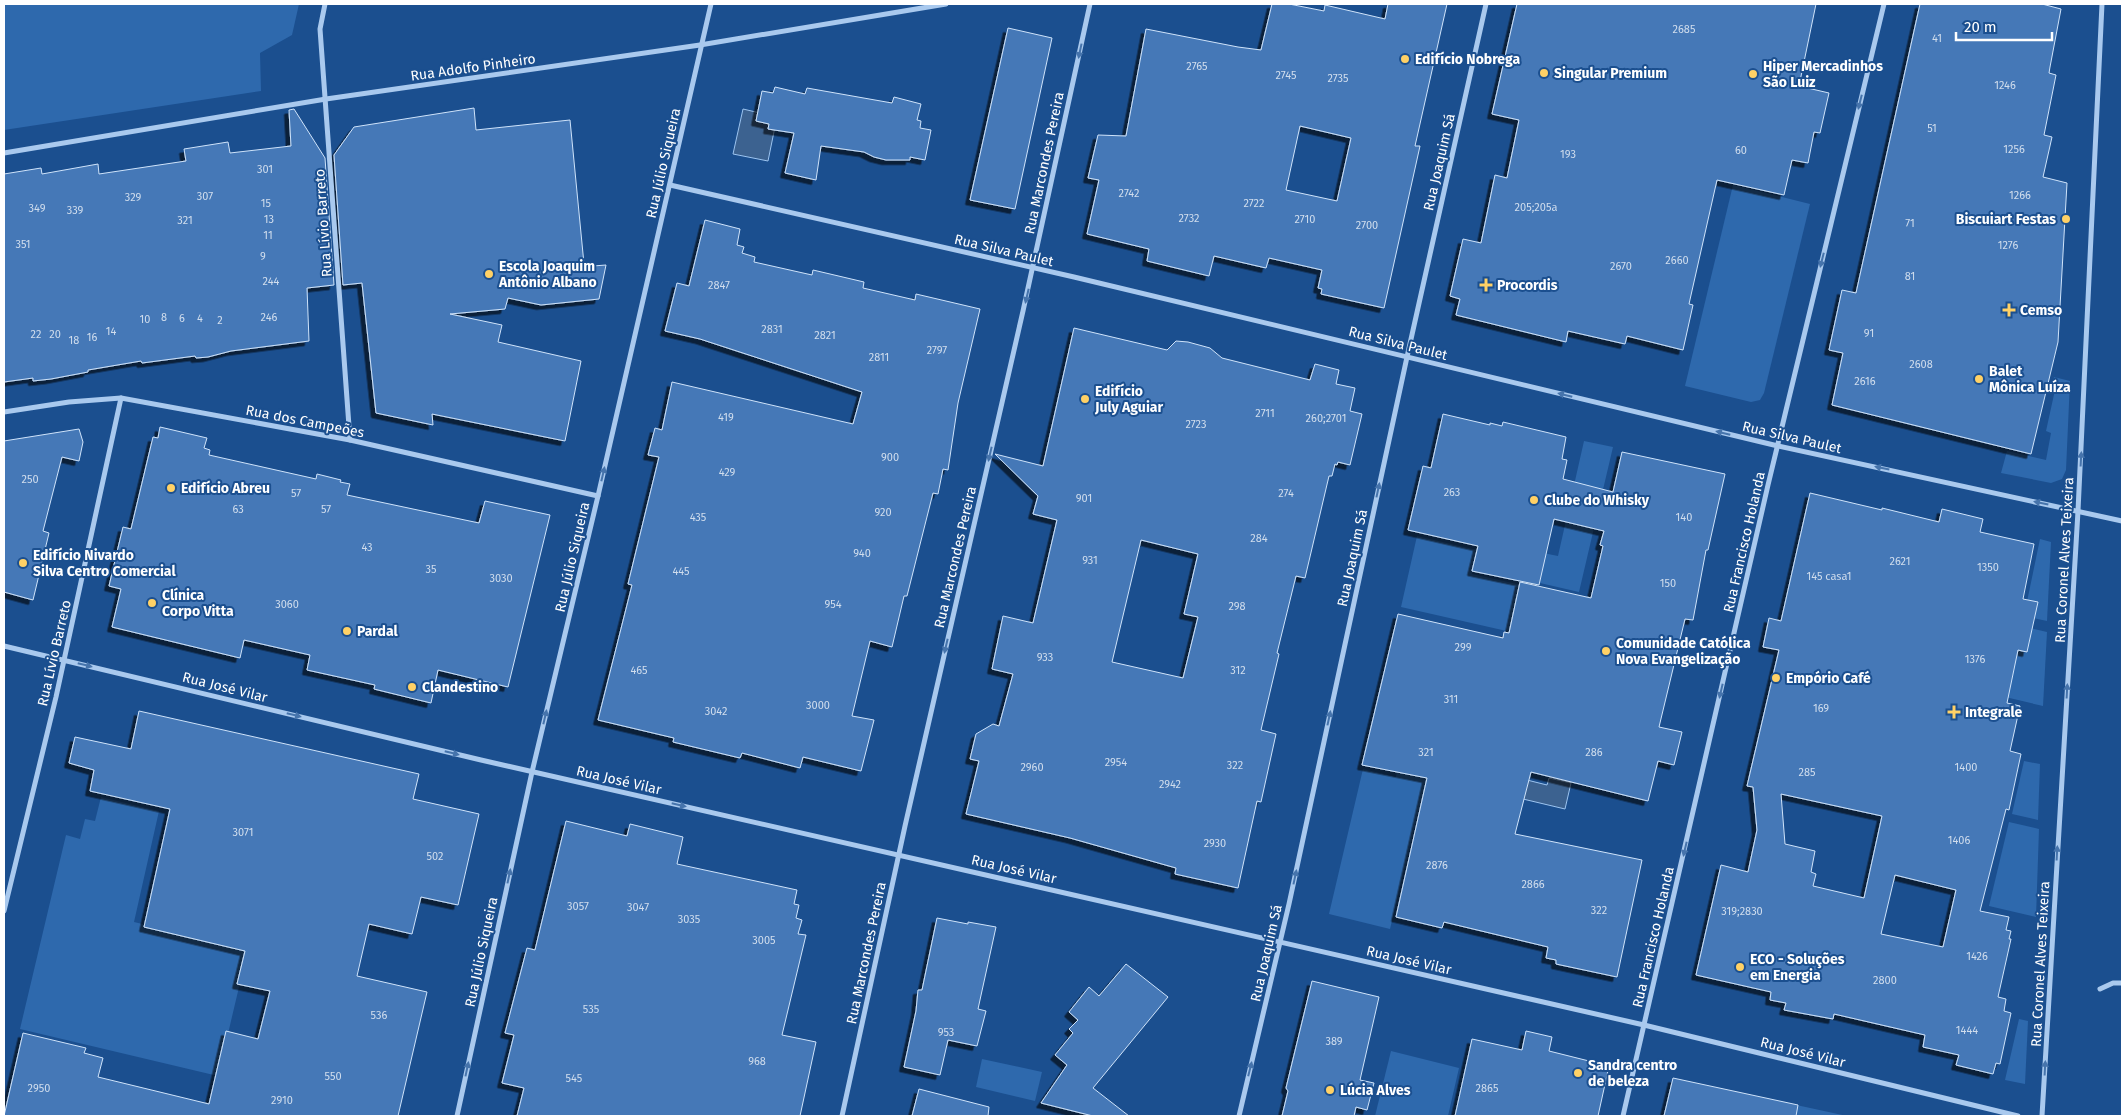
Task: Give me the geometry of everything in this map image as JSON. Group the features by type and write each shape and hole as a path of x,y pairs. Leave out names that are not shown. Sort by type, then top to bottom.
{"street":[{"name":"Rua Lívio Barreto","path":"325,4 320,29 350,440"},
{"name":"Rua Júlio Siqueira","path":"457,1116 532,772 598,496 670,185 700,45 711,4"},
{"name":"Rua Adolfo Pinheiro","path":"4,153 326,99 700,45 946,4"},
{"name":"Rua Marcondes Pereira","path":"842,1116 898,854 1033,268 1090,4"},
{"name":"Rua Joaquim Sá","path":"1239,1116 1280,942 1486,4"},
{"name":"Rua Francisco Holanda","path":"1623,1116 1778,446 1884,4"},
{"name":"Rua Coronel Alves Teixeira","path":"2042,1116 2078,511 2102,4"},
{"name":"Rua Silva Paulet","path":"670,185 1033,268 1778,446 2122,521"},
{"name":"Rua Lívio Barreto","path":"4,911 65,659 121,398"},
{"name":"Rua dos Campeões","path":"4,412 69,402 121,398 350,440 598,496"},
{"name":"Rua José Vilar","path":"4,646 65,659 532,772 1644,1025 2018,1116"},
{"path":"2100,989 2113,983 2122,982"}],"shaded area":[{"path":"4,4 299,4 292,35 260,53 261,91 4,130"},
{"path":"743,109 777,117 768,161 733,154"},
{"path":"1733,185 1810,204 1764,393 1760,400 1751,402 1685,386"},
{"path":"2054,377 2070,381 2066,470 2062,479 2051,483 2001,473 2007,451 2046,460 2051,433 2046,431 2055,390 2052,389"},
{"path":"1584,441 1613,447 1579,592 1527,580 1533,551 1558,556"},
{"path":"1417,536 1477,550 1472,574 1531,587 1511,632 1401,607"},
{"path":"2040,539 2051,542 2047,621 2024,616"},
{"path":"2017,625 2047,632 2043,706 2001,696"},
{"path":"2024,761 2040,764 2038,820 2012,814"},
{"path":"1363,769 1396,777 1397,771 1460,786 1454,815 1419,808 1390,929 1329,914"},
{"path":"1549,778 1571,783 1565,809 1523,799 1527,780 1547,785"},
{"path":"101,797 159,811 134,922 248,949 218,1076 20,1029 66,835 80,839 85,819 95,821"},
{"path":"2009,822 2039,829 2036,917 1989,906"},
{"path":"2019,1019 2028,1021 2025,1084 2005,1080"},
{"path":"1391,1051 1459,1068 1448,1116 1375,1116"},
{"path":"982,1059 1042,1072 1035,1101 976,1087"},
{"path":"1774,1100 1847,1116 1770,1116"}],"building":[{"path":"1272,4 1289,4 1324,11 1325,5 1385,19 1388,4 1447,4 1415,146 1420,146 1384,308 1321,294 1322,289 1318,288 1322,270 1269,258 1266,268 1214,256 1209,276 1147,261 1149,249 1087,234 1099,180 1088,178 1098,135 1126,136 1146,29 1261,50","holes":["1300,126 1351,138 1337,201 1286,190"]},
{"path":"1517,4 1816,4 1799,86 1829,93 1820,133 1814,132 1808,163 1792,160 1784,195 1717,180 1689,304 1693,305 1683,350 1627,336 1625,344 1568,331 1566,342 1456,315 1460,299 1450,296 1463,239 1481,243 1495,175 1507,178 1519,120 1492,114"},
{"path":"1920,4 2042,4 2061,9 2049,73 2056,75 2044,135 2052,137 2043,177 2067,183 2058,342 2031,454 1832,405 1843,353 1829,350 1842,290 1856,293"},
{"path":"1008,28 1052,38 1015,209 970,200"},
{"path":"775,87 805,94 807,88 892,103 894,97 921,104 917,120 921,121 920,128 931,130 925,160 910,157 910,160 886,160 864,152 821,146 816,180 785,173 794,133 768,129 769,124 756,121 762,91 773,93"},
{"name":"Escola Joaquim Antônio Albano","path":"474,108 476,130 570,120 584,264 592,263 593,266 606,265 599,299 541,305 508,298 505,309 450,314 502,325 498,342 581,361 565,441 432,414 433,425 376,413 362,283 343,285 334,155 354,127"},
{"path":"294,109 325,158 334,285 307,288 309,341 231,351 208,357 196,358 195,356 142,363 141,361 88,370 88,372 51,379 33,381 33,378 4,382 4,174 41,168 42,174 98,164 99,174 186,161 184,149 228,142 230,153 291,146 289,110"},
{"path":"705,220 740,229 737,245 744,247 742,253 755,257 754,262 812,275 813,270 864,282 863,288 915,300 916,294 980,309 958,403 948,470 943,469 938,494 933,493 907,596 904,596 892,647 870,641 852,716 874,720 861,771 803,757 800,768 742,753 740,758 673,742 674,738 598,720 632,585 628,584 659,457 648,455 655,428 662,430 672,382 853,424 862,392 700,339 665,331 677,283 689,286"},
{"path":"1074,328 1167,350 1176,341 1188,342 1210,348 1222,358 1310,380 1315,364 1339,370 1336,384 1355,388 1350,411 1362,414 1350,465 1338,462 1337,465 1335,464 1332,476 1329,476 1305,578 1296,576 1277,653 1279,654 1261,730 1276,734 1261,802 1257,801 1238,888 1175,874 1176,868 1070,838 966,814 979,761 970,759 976,734 993,724 999,726 1013,674 992,669 1003,616 1033,623 1057,520 1033,514 1038,496 995,454 1043,466","holes":["1141,540 1198,554 1184,614 1198,617 1183,678 1112,662"]},
{"path":"1443,414 1490,425 1490,423 1502,426 1503,422 1566,437 1562,459 1567,460 1563,479 1613,492 1622,452 1725,474 1708,550 1706,550 1693,620 1685,619 1659,727 1682,732 1674,765 1658,761 1648,801 1531,772 1515,834 1642,860 1617,977 1556,964 1556,960 1546,958 1548,947 1444,922 1442,928 1396,917 1427,778 1362,765 1398,614 1503,638 1504,632 1509,633 1520,582 1591,598 1603,546 1600,545 1604,531 1554,519 1539,585 1472,571 1478,546 1408,530 1423,466 1431,468"},
{"path":"160,427 207,438 204,448 210,450 209,455 316,479 317,474 341,480 340,482 350,484 347,495 479,523 485,501 550,515 508,687 438,670 431,703 374,689 375,685 307,670 310,655 244,640 240,658 112,627 121,589 109,586 123,527 131,529 153,437 158,438"},
{"path":"79,429 83,442 79,461 62,457 43,531 49,533 33,600 4,592 4,441"},
{"path":"1810,493 1939,522 1942,509 1983,519 1980,532 2034,544 2023,599 2038,602 2027,652 2018,650 2007,703 2020,706 2010,751 2021,754 2009,810 2006,809 1980,911 2009,917 2006,930 2011,931 2009,939 2011,939 1998,997 2006,999 2004,1011 2011,1013 2000,1064 1996,1063 1993,1074 1956,1065 1959,1055 1923,1047 1925,1035 1834,1014 1833,1019 1784,1010 1786,1003 1770,1000 1771,992 1696,975 1721,865 1748,872 1757,830 1753,787 1747,786 1779,650 1763,647 1769,618 1781,621","holes":["1781,794 1882,816 1864,898 1813,886 1816,874 1811,872 1815,851 1785,844","1895,875 1956,890 1943,947 1881,934"]},
{"path":"139,711 419,774 413,799 479,814 458,905 421,897 412,934 369,924 357,976 427,992 398,1116 4,1116 23,1033 86,1048 84,1053 103,1058 98,1077 209,1104 226,1031 258,1039 270,991 237,984 245,951 144,927 170,809 90,791 94,770 69,763 75,737 131,749"},
{"path":"566,821 627,836 630,824 683,837 677,864 797,890 794,904 799,905 796,918 802,920 798,934 806,935 782,1035 816,1042 800,1116 517,1116 524,1088 502,1083 514,1035 505,1033 527,948 535,950"},
{"path":"937,918 996,927 978,1009 986,1011 977,1046 948,1040 940,1075 904,1067 916,1011 918,990 922,990"},
{"path":"1126,964 1168,997 1093,1088 1129,1116 1093,1116 1041,1103 1067,1065 1055,1055 1073,1033 1069,1029 1078,1020 1069,1012 1089,987 1099,996"},
{"path":"1312,981 1379,997 1360,1080 1374,1083 1367,1110 1356,1107 1354,1116 1282,1116 1288,1091 1286,1088"},
{"path":"1526,1031 1552,1037 1549,1051 1609,1066 1598,1116 1455,1116 1472,1039 1522,1050"},
{"path":"1673,1078 1798,1105 1796,1116 1664,1116"},
{"path":"919,1089 989,1107 988,1116 912,1116"}],"place":[{"name":"Edifício Nobrega","path":"1405,59"},
{"name":"Singular Premium","path":"1544,73"},
{"name":"Hiper Mercadinhos São Luiz","path":"1753,74"},
{"name":"Biscuiart Festas","path":"2066,219"},
{"name":"Escola Joaquim Antônio Albano","path":"489,274"},
{"name":"Procordis","path":"1486,285"},
{"name":"Cemso","path":"2009,310"},
{"name":"Balet Mônica Luíza","path":"1979,379"},
{"name":"Edifício July Aguiar","path":"1085,399"},
{"name":"Edifício Abreu","path":"171,488"},
{"name":"Clube do Whisky","path":"1534,500"},
{"name":"Edifício Nivardo Silva Centro Comercial","path":"23,563"},
{"name":"Clínica Corpo Vitta","path":"152,603"},
{"name":"Pardal","path":"347,631"},
{"name":"Comunidade Católica Nova Evangelização","path":"1606,651"},
{"name":"Empório Café","path":"1776,678"},
{"name":"Clandestino","path":"412,687"},
{"name":"Integrale","path":"1954,712"},
{"name":"ECO - Soluções em Energia","path":"1740,967"},
{"name":"Sandra centro de beleza","path":"1578,1073"},
{"name":"Lúcia Alves","path":"1330,1090"}]}
